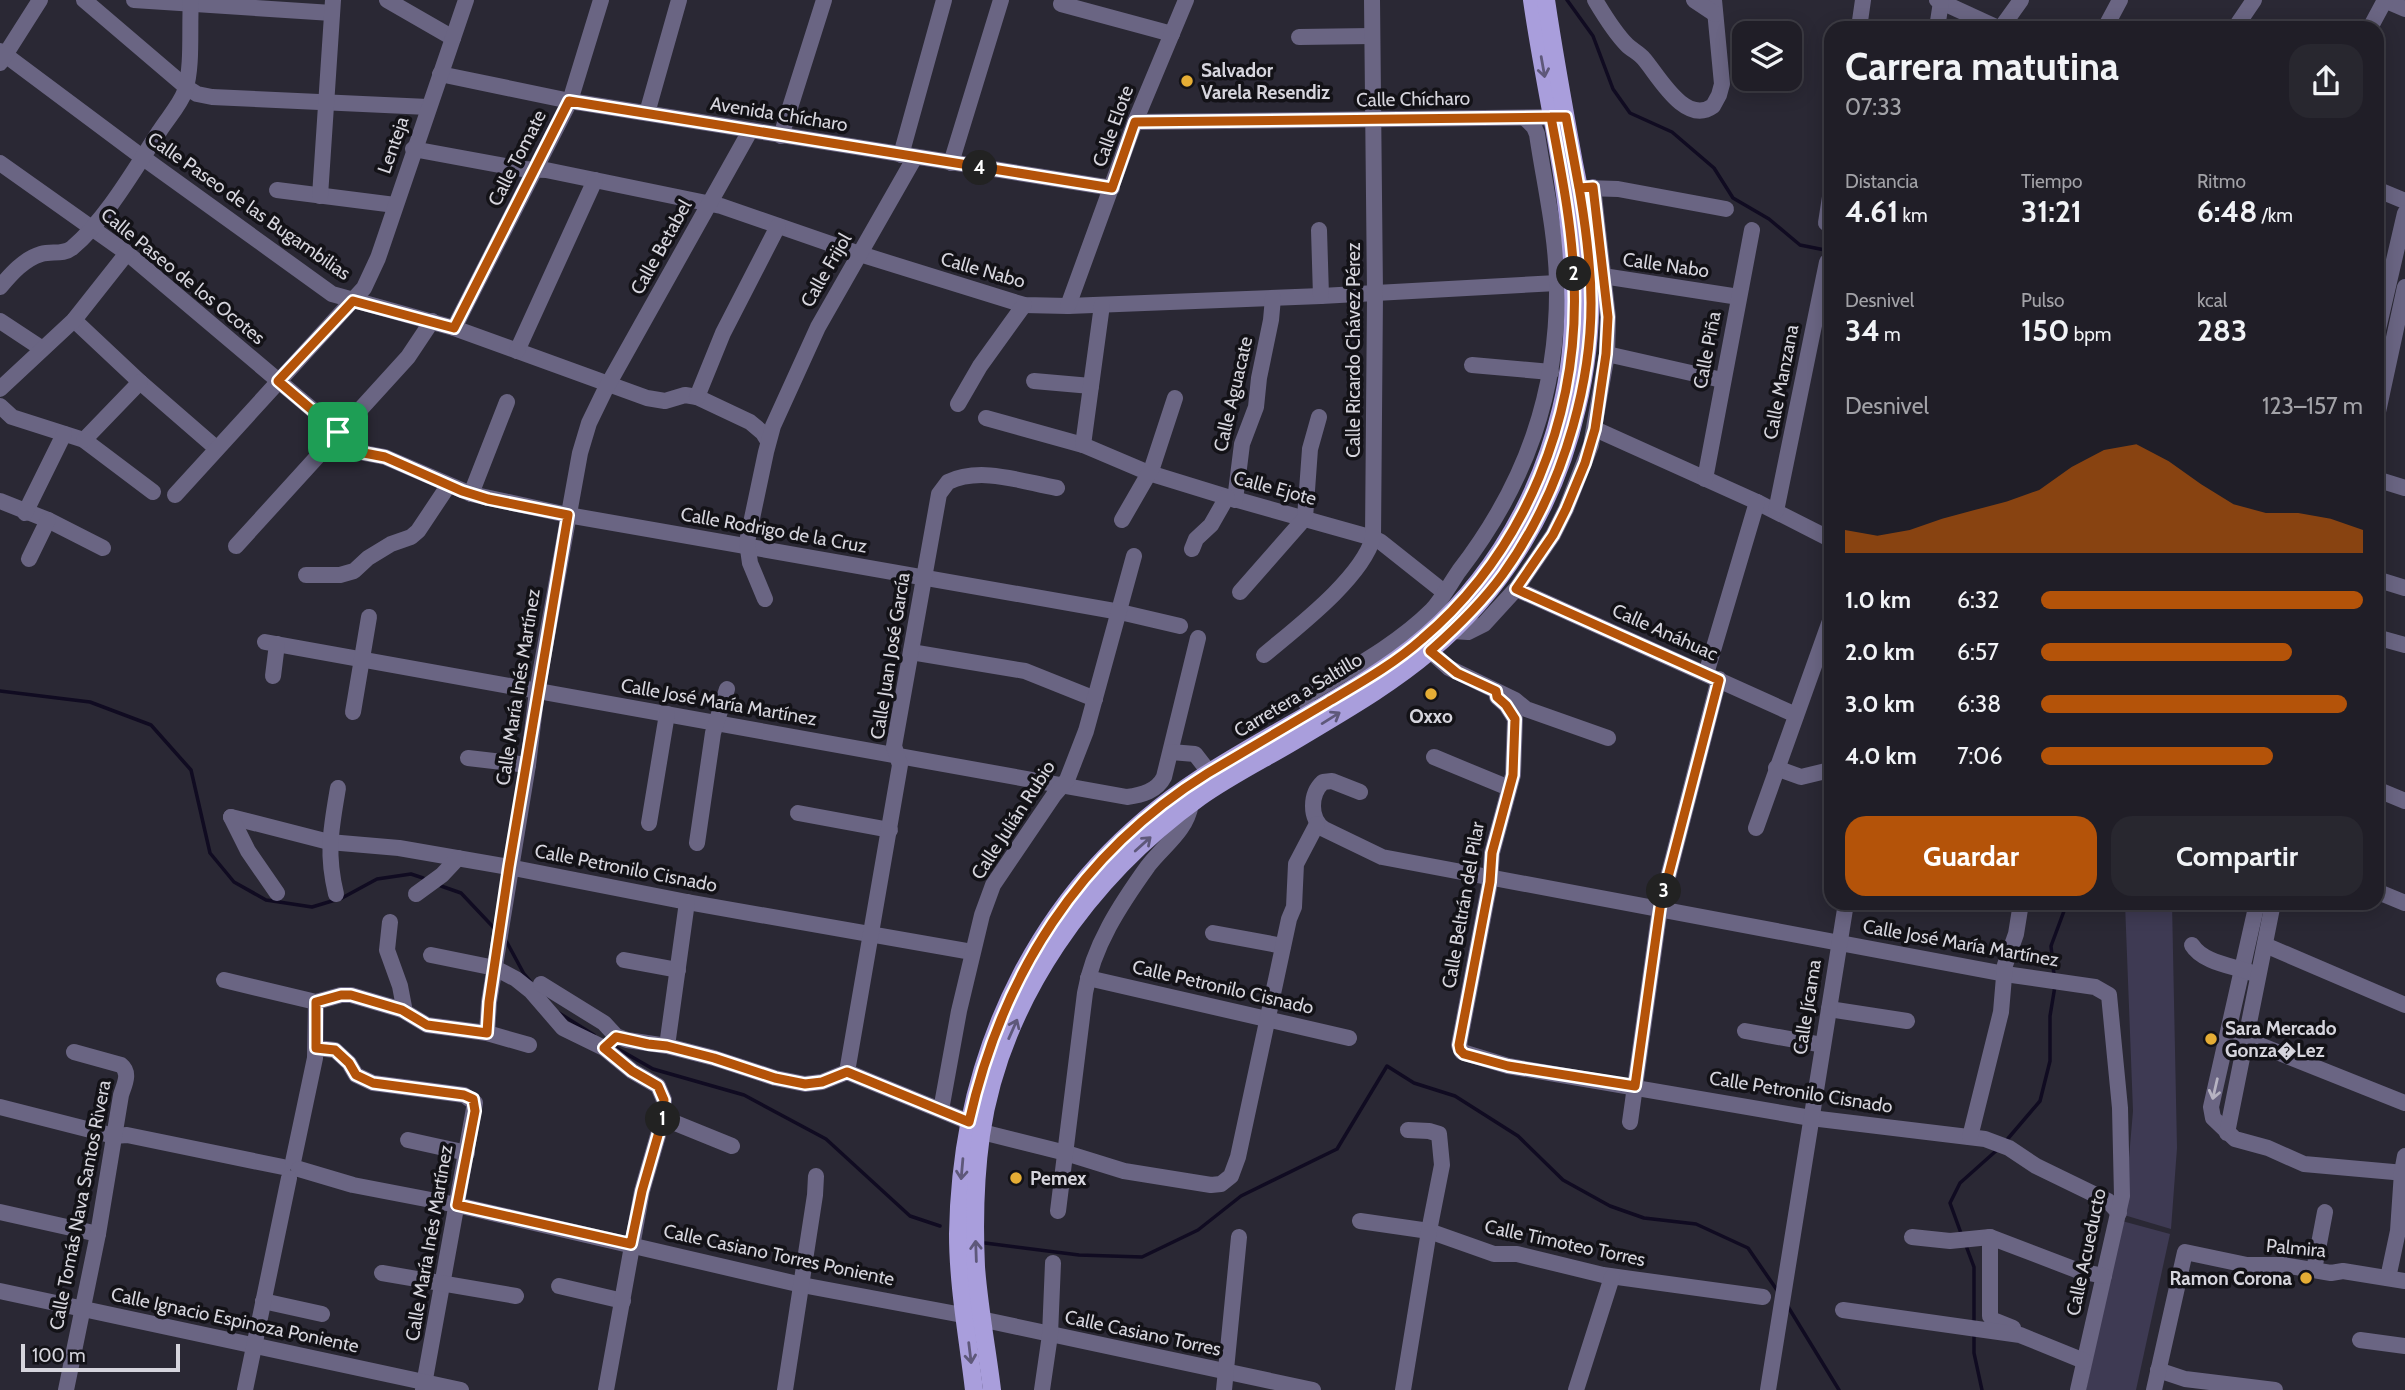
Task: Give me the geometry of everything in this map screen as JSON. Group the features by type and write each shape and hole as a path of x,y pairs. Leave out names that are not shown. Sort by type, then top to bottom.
{"main road":[{"name":"Carretera a Saltillo","path":"992,1390 973,1317 958,1232 963,1162 975,1127 979,1076 994,1034 1013,988 1046,930 1071,894 1133,830 1373,692 1453,631 1502,576 1516,555 1540,513 1557,475 1577,408 1585,369 1596,271 1586,187 1558,117 1532,0"},
{"name":"Carretera a Saltillo","path":"1183,800 1209,772 1311,712 1393,651 1439,624 1490,567 1527,506 1554,435 1569,365 1574,283 1546,0"},
{"name":"Carretera a Saltillo","path":"973,1317 974,1390"}],"street":[{"path":"2,57 40,0"},
{"path":"84,0 197,94 212,97 428,107"},
{"path":"134,0 332,7 320,196"},
{"path":"387,0 453,38"},
{"name":"Lenteja","path":"175,495 353,301 372,272 466,0"},
{"name":"Calle Tomate","path":"454,328 569,101 601,0"},
{"path":"647,113 679,0"},
{"path":"781,136 824,0"},
{"name":"Calle Frijol","path":"747,547 768,442 780,408 818,327 860,254 908,156 944,0"},
{"path":"951,163 1000,0"},
{"name":"Calle Elote","path":"1068,306 1135,122 1186,0"},
{"name":"Calle Ricardo Chávez Pérez","path":"1372,0 1375,294 1373,538"},
{"path":"1595,0 1625,43 1644,59 1671,95 1682,104 1700,111 1713,106 1721,90 1714,7 1693,0"},
{"path":"1860,21 1863,0"},
{"path":"2005,21 2021,0"},
{"path":"2109,21 2120,0"},
{"path":"2240,21 2254,0"},
{"path":"2374,21 2385,0 2405,9"},
{"path":"1938,21 1939,1 1984,21"},
{"path":"0,287 14,270 33,257 67,251 92,228 142,157 186,87 191,2"},
{"path":"1061,4 1172,34"},
{"path":"1299,37 1372,36"},
{"name":"Calle Paseo de las Bugambilias","path":"2,57 332,293 454,328 660,401 685,395 697,397"},
{"name":"Avenida Chícharo","path":"440,74 569,101 1112,188"},
{"name":"Calle Chícharo","path":"1135,122 1558,117"},
{"path":"1393,651 1430,612 1488,533 1517,480 1536,433 1551,372 1556,333 1557,283 1537,134 1525,118"},
{"name":"Calle Betabel","path":"608,383 750,131"},
{"name":"Calle Nabo","path":"413,149 535,169 709,203 1024,305 1102,305 1375,294 1557,283"},
{"name":"Calle Paseo de los Ocotes","path":"3,171 127,253 364,453 385,457 471,494 568,515"},
{"path":"517,351 595,180"},
{"path":"1586,187 1626,191 1726,209"},
{"path":"277,190 394,205"},
{"path":"2384,192 2405,201"},
{"path":"2403,305 2384,300 2405,212"},
{"path":"768,442 763,433 750,422 697,397 723,333 778,226"},
{"path":"1320,230 1321,296"},
{"name":"Calle Piña","path":"1705,479 1752,230"},
{"path":"0,389 74,320 127,253"},
{"path":"1453,631 1468,632 1484,624 1516,589 1553,535 1585,463 1595,429 1606,354 1608,317 1596,271"},
{"name":"Calle Nabo","path":"1596,271 1740,297"},
{"name":"Calle Manzana","path":"1776,511 1824,277"},
{"path":"2384,387 2405,287"},
{"name":"Calle Aguacate","path":"1192,549 1195,539 1211,525 1231,498 1242,444 1256,407 1273,298"},
{"path":"958,404 983,361 1024,305"},
{"path":"1083,445 1102,305"},
{"path":"74,320 216,448"},
{"path":"0,321 41,348"},
{"path":"236,546 408,357 432,321"},
{"path":"1606,354 1722,380"},
{"path":"1472,365 1551,372"},
{"path":"1034,381 1091,386"},
{"path":"85,440 140,382"},
{"name":"Calle María Inés Martínez","path":"487,1033 509,867 568,515 586,433 608,383"},
{"path":"1122,520 1149,473 1175,398"},
{"path":"471,494 507,402"},
{"path":"2,417 85,440 153,492"},
{"path":"1240,592 1305,518 1309,457 1319,417"},
{"name":"Calle Ejote","path":"986,418 1083,445 1149,473 1373,538 1444,592"},
{"path":"1595,429 1757,502 1824,536"},
{"path":"25,513 64,434"},
{"name":"Calle Juan José García","path":"847,1072 900,765 894,746 939,494 948,482 962,476 986,475 1056,488"},
{"path":"2384,481 2405,488"},
{"path":"306,575 340,575 354,571 365,559 391,544 411,537 418,531 448,486"},
{"path":"0,501 48,520 103,548"},
{"path":"1630,1122 1660,908 1713,677 1757,502"},
{"name":"Calle Rodrigo de la Cruz","path":"568,515 1120,612 1180,626"},
{"path":"29,559 48,520"},
{"path":"1264,655 1325,604 1361,560 1373,538"},
{"path":"747,547 750,563 765,599"},
{"name":"Calle Julián Rubio","path":"942,1110 972,952 982,915 993,885 1067,780 1096,699 1134,556"},
{"path":"2384,581 2405,588"},
{"name":"Calle Anáhuac","path":"1516,589 1796,715"},
{"path":"353,712 369,617"},
{"path":"1059,1211 1088,978 1095,954 1120,908 1153,860 1184,826 1183,800 1162,782 1198,638"},
{"path":"1756,828 1824,638"},
{"path":"2384,639 2405,645"},
{"name":"Calle José María Martínez","path":"272,676 271,643 1062,787 1127,797 1143,794 1162,782"},
{"path":"1430,651 1457,673 1526,709 1608,738"},
{"path":"911,652 1025,671 1096,699"},
{"path":"697,842 715,722 727,689"},
{"name":"Calle Beltrán del Pilar","path":"1460,1050 1497,831 1513,775 1516,725 1510,710 1497,697 1496,691"},
{"path":"649,823 667,714"},
{"path":"1171,752 1195,754 1209,772"},
{"path":"1434,757 1509,788"},
{"path":"468,758 528,765"},
{"path":"1776,768 1801,777 1824,771"},
{"path":"541,984 604,1023 616,1037 667,1046 775,1078 805,1084 822,1082 847,1072 942,1110 975,1127 1132,1172 1211,1185 1222,1184 1233,1173 1238,1157 1267,1017 1294,907 1296,864 1317,824 1313,809 1315,794 1321,783 1332,781 1360,792"},
{"path":"336,894 331,873 329,842 338,788"},
{"path":"2384,792 2405,801"},
{"path":"798,813 890,830"},
{"name":"Calle Petronilo Cisnado","path":"278,893 248,851 231,817 329,842 400,848 972,952"},
{"name":"Calle José María Martínez","path":"1317,824 1382,857 1490,875 2005,974 2095,987 2109,995"},
{"path":"416,894 442,875 458,858"},
{"path":"2384,894 2405,903"},
{"path":"667,1046 687,902"},
{"name":"Calle Jícama","path":"1768,1390 1845,910"},
{"path":"1970,1137 2001,1012 2005,965 2016,934 2020,910"},
{"path":"2255,910 2211,1107 2213,1118 2227,1133 2240,1141 2268,1148 2304,1164 2404,1167 2398,1231 2388,1278"},
{"path":"2227,1133 2272,910"},
{"path":"390,922 387,950 400,986 404,1007 402,1010"},
{"path":"1213,933 1283,946"},
{"path":"2192,945 2206,957 2259,976"},
{"path":"2265,945 2405,1005"},
{"path":"431,955 495,968 516,979 531,991 563,1027 604,1048 632,1071 658,1086 664,1100 663,1118 647,1171 631,1244 606,1390"},
{"path":"624,960 678,971"},
{"name":"Calle Petronilo Cisnado","path":"1088,978 1349,1038"},
{"path":"224,980 316,1002 351,995 402,1010 427,1025 487,1033 529,1045"},
{"name":"Calle Acueducto","path":"2078,1390 2122,1196 2120,1108 2109,995"},
{"path":"245,1390 316,1048 316,1002"},
{"path":"1829,1009 1907,1021"},
{"path":"1745,1031 1823,1045"},
{"path":"2228,1032 2405,1103"},
{"path":"604,1048 616,1037"},
{"name":"Calle María Inés Martínez","path":"316,1048 335,1050 349,1063 356,1075 373,1083 464,1095 473,1099 475,1111 424,1386"},
{"name":"Calle Petronilo Cisnado","path":"1460,1050 1464,1054 1508,1066 1811,1118 1992,1142 2009,1148 2032,1164 2108,1200 2119,1213"},
{"name":"Calle Tomás Nava Santos Rivera","path":"66,1390 127,1074 121,1065 74,1052"},
{"name":"Calle Casiano Torres Poniente","path":"0,1107 114,1136 127,1135 291,1169 353,1185 631,1244 802,1285 973,1317"},
{"path":"663,1118 732,1146"},
{"path":"1403,1390 1442,1166 1439,1134 1434,1131 1408,1130"},
{"path":"408,1140 467,1153"},
{"path":"785,1390 816,1176"},
{"path":"0,1212 97,1234"},
{"path":"2314,1270 2325,1212"},
{"name":"Calle Timoteo Torres","path":"1360,1221 1429,1231 1494,1254 1517,1254 1612,1277 1763,1297"},
{"path":"1224,1390 1239,1237"},
{"path":"1912,1237 1990,1237 2079,1271 2104,1276"},
{"path":"1990,1237 1990,1316 2014,1329 2015,1335"},
{"name":"Palmira","path":"2158,1370 2185,1252 2247,1265 2283,1265 2405,1281"},
{"path":"1042,1390 1050,1335 1053,1263"},
{"path":"382,1273 516,1296"},
{"path":"1578,1390 1612,1277"},
{"path":"559,1286 623,1301"},
{"name":"Calle Ignacio Espinoza Poniente","path":"0,1291 254,1345 424,1386 461,1390"},
{"path":"263,1301 322,1314"},
{"path":"1843,1310 2015,1335 2084,1361"},
{"name":"Calle Casiano Torres","path":"973,1317 1313,1390"},
{"path":"2360,1340 2405,1346"},
{"path":"2154,1390 2158,1370 2185,1378 2275,1390"}],"shaded area":[{"path":"2125,910 2172,910 2177,1148 2171,1229 2124,1215 2133,1111"},
{"path":"2122,1221 2170,1234 2136,1390 2086,1390"}],"waterway":[{"path":"1567,0 1593,36 1613,89 1630,113 1672,132 1714,168 1733,198 1769,219 1800,245 1824,250"},
{"path":"0,691 90,702 151,725 191,770 210,853 234,882 266,900 312,907 342,898 377,879 411,874 423,878"},
{"path":"441,886 461,893 496,930"},
{"path":"2054,975 2051,946 2064,910"},
{"path":"504,937 530,981"},
{"path":"2005,1142 2040,1101 2050,1061 2050,1016 2055,986"},
{"path":"559,1013 594,1035"},
{"path":"613,1046 653,1069 744,1095 826,1139 910,1216 940,1226"},
{"path":"985,1243 1079,1255 1142,1257 1198,1230 1241,1196 1337,1149 1387,1066 1414,1083 1455,1096 1518,1136 1563,1180 1610,1206 1644,1218 1696,1224 1748,1248 1779,1293"},
{"path":"1962,1236 1950,1203 1960,1183 1997,1150"},
{"path":"1965,1243 1974,1267 1974,1325"},
{"path":"1787,1305 1839,1390"},
{"path":"1974,1332 1974,1353 1982,1390"}],"place":[{"name":"Salvador Varela Resendiz","path":"1187,81"},
{"name":"Oxxo","path":"1431,694"},
{"name":"Sara Mercado Gonza�Lez","path":"2211,1039"},
{"name":"Pemex","path":"1016,1178"},
{"name":"Ramon Corona","path":"2306,1278"}],"route":[{"path":"338,432 278,381 353,301 454,328 569,101 1112,188 1135,122 1373,120 1525,118 1551,117 1566,117 1579,188 1593,187 1608,317 1606,354 1595,429 1577,486 1553,535 1516,589 1719,680 1660,908 1635,1086 1508,1066 1464,1054 1459,1048 1477,940 1490,882 1490,863 1499,820 1513,775 1516,725 1510,710 1499,700 1496,691 1457,673 1430,651 1477,605 1502,576 1522,545 1557,475 1577,408 1588,344 1590,265 1566,117 1551,117 1569,223 1574,283 1572,342 1563,404 1543,469 1527,506 1490,567 1465,597 1421,641 1365,680 1195,781 1133,830 1092,870 1046,930 1013,988 984,1059 969,1122 847,1072 822,1082 805,1084 775,1078 667,1046 616,1037 604,1048 632,1071 658,1086 664,1100 663,1118 649,1161 631,1244 457,1205 475,1111 473,1099 464,1095 373,1083 356,1075 349,1063 335,1050 316,1048 316,1002 341,995 364,998 402,1010 427,1025 487,1033 509,867 568,515 488,499 448,486 385,457 364,453 338,432"}]}
